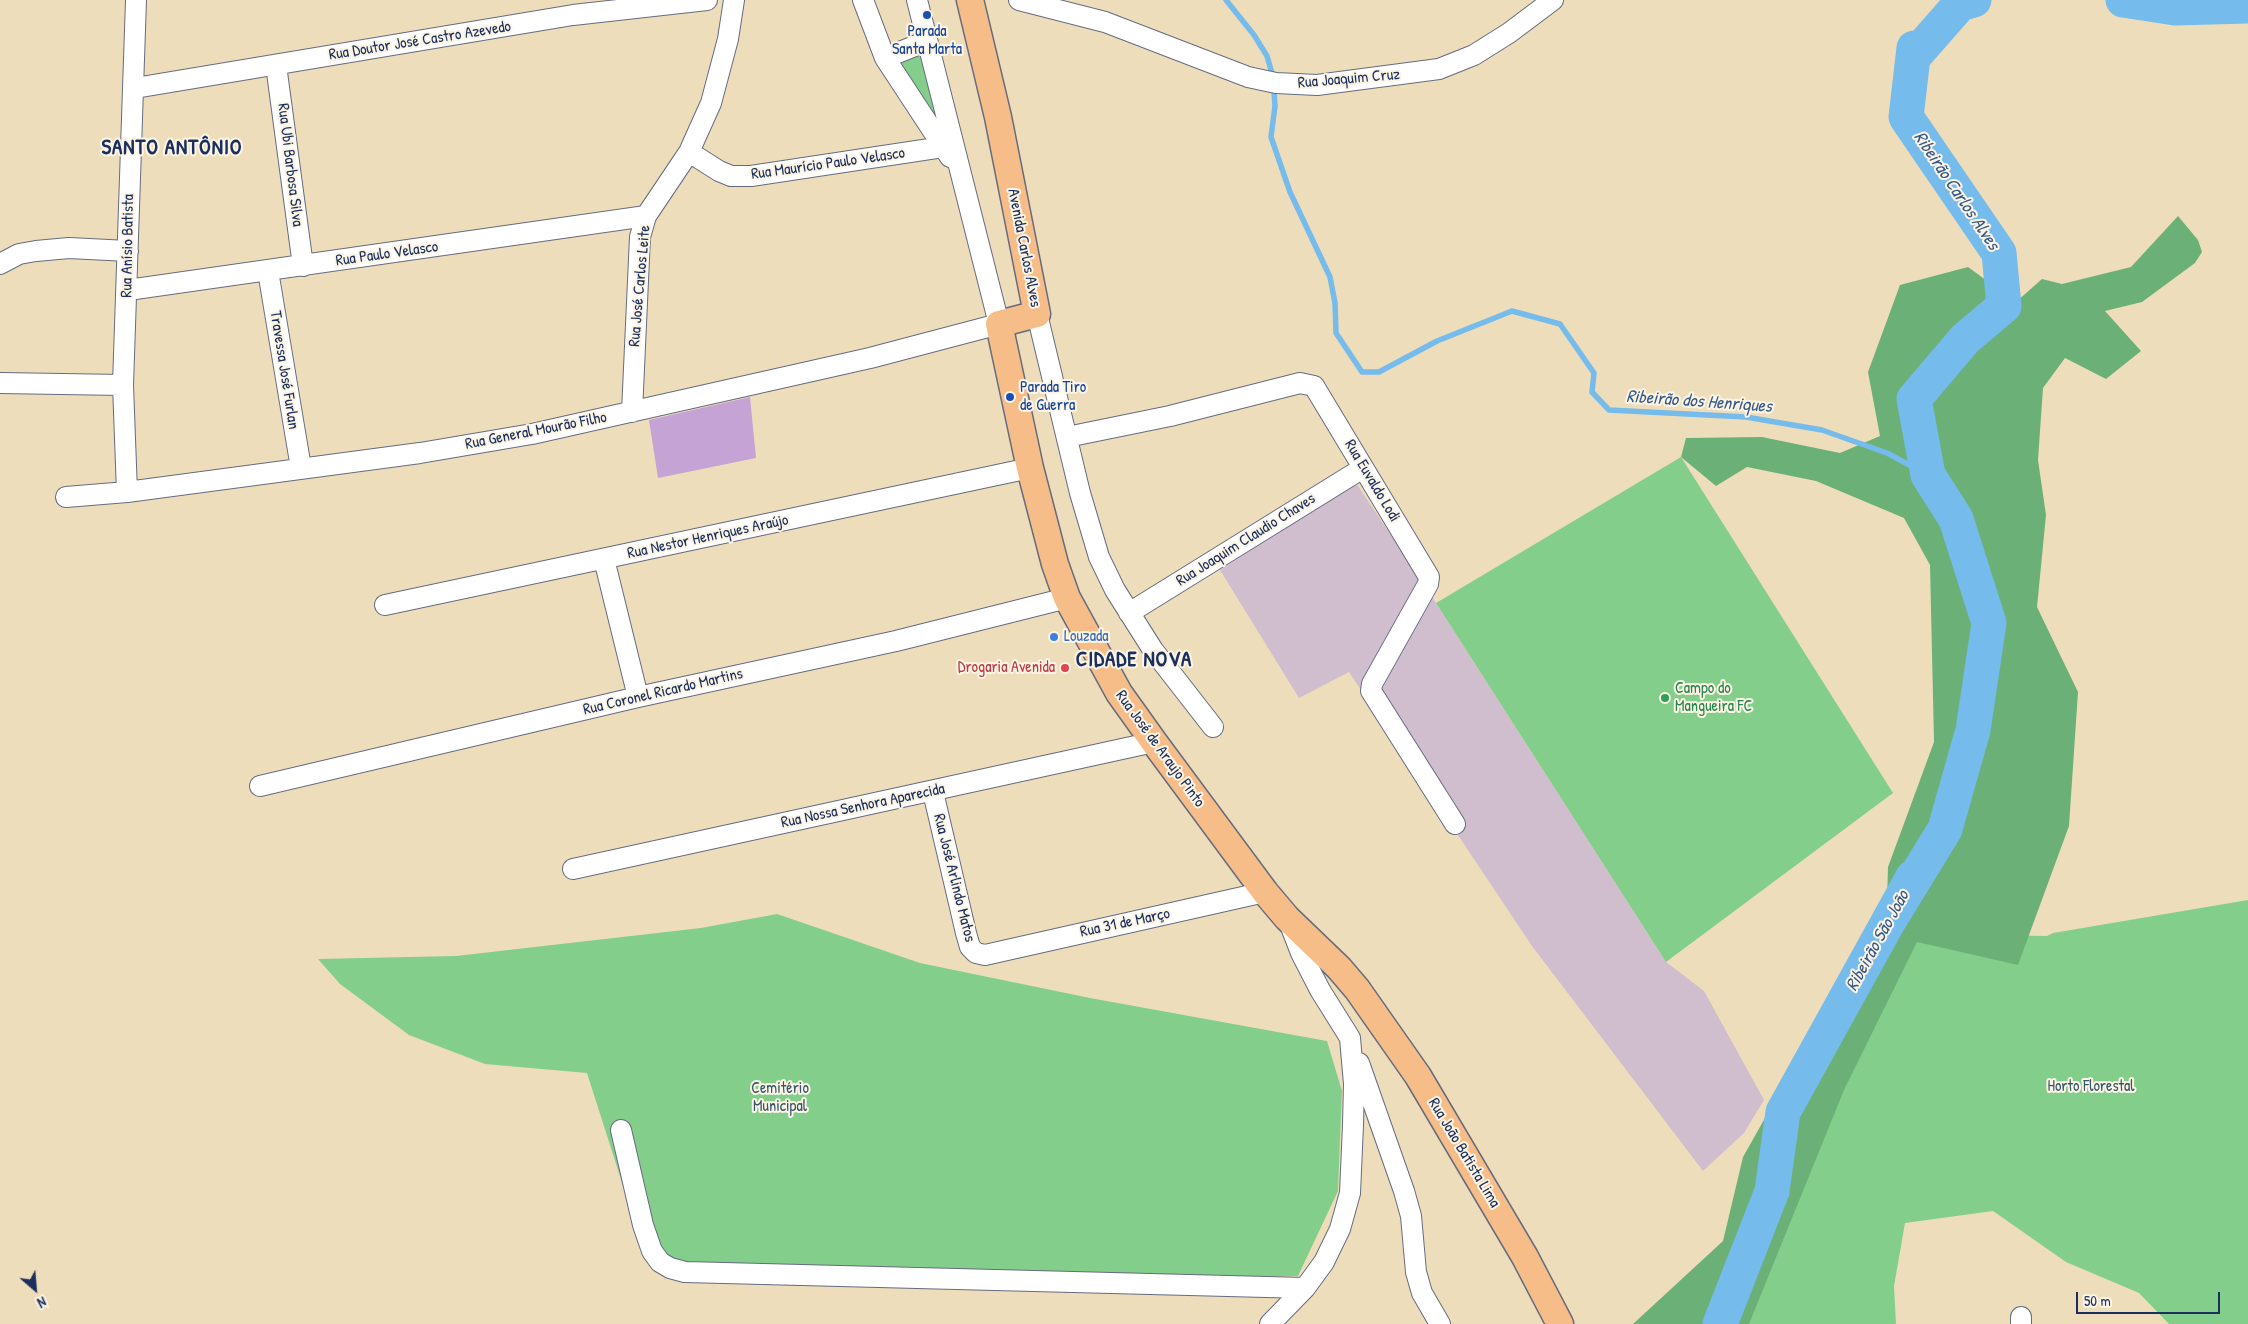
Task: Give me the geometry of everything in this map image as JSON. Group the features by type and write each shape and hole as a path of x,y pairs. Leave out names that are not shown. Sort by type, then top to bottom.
{"main road":[{"name":"Avenida Carlos Alves","path":"970,0 998,117 1038,314 999,324"},
{"name":"Rua José de Araujo Pinto","path":"999,324 1030,468 1055,564 1067,598 1118,693 1265,892 1287,918 1339,968 1357,989"},
{"name":"Rua João Batista Lima","path":"1357,989 1418,1076 1525,1257 1560,1324"}],"street":[{"name":"Rua Anísio Batista","path":"127,492 124,385 128,290 129,175 135,88 136,0"},
{"name":"Rua Doutor José Castro Azevedo","path":"135,88 276,64 569,8 707,0"},
{"name":"Rua José Carlos Leite","path":"632,412 640,238 646,216 689,152 711,103 728,39 734,0"},
{"path":"863,0 885,58 960,172"},
{"path":"917,0 999,324"},
{"name":"Rua Joaquim Cruz","path":"1018,0 1105,22 1248,77 1291,84 1339,83 1439,68 1474,55 1510,33 1553,0"},
{"path":"885,58 927,41"},
{"name":"Rua Ubi Barbosa Silva","path":"276,64 303,266"},
{"name":"Rua Maurício Paulo Velasco","path":"689,152 719,172 731,176 751,176 943,147"},
{"name":"Rua Paulo Velasco","path":"128,290 646,216"},
{"path":"0,264 19,254 36,251 69,248 128,251"},
{"name":"Travessa José Furlan","path":"268,271 301,468"},
{"path":"1038,314 1080,493 1099,557 1129,613 1153,650 1212,727"},
{"name":"Rua General Mourão Filho","path":"66,497 127,492 473,444 632,412 870,358 999,324"},
{"path":"0,383 124,385"},
{"name":"Rua Euvaldo Lodi","path":"1066,437 1170,416 1300,383 1314,386 1425,567 1429,577 1428,584 1372,684 1371,691 1455,824"},
{"name":"Rua Nestor Henriques Araújo","path":"385,605 1030,468"},
{"name":"Rua Joaquim Claudio Chaves","path":"1129,613 1363,468"},
{"path":"604,559 638,696"},
{"name":"Rua Coronel Ricardo Martins","path":"260,786 638,696 896,641 1067,598"},
{"name":"Rua Nossa Senhora Aparecida","path":"573,869 933,792 1154,742"},
{"name":"Rua José Arlindo Matos","path":"933,792 970,947 976,953 985,955"},
{"name":"Rua 31 de Março","path":"985,955 1265,892"},
{"path":"1287,918 1304,960 1350,1038 1404,1191 1411,1216 1416,1272 1422,1293 1440,1324"},
{"path":"1270,1324 1305,1288 1324,1262 1340,1229 1350,1192 1354,1084 1350,1038"},
{"path":"621,1130 643,1224 652,1252 660,1262 670,1268 685,1272 1305,1288"}],"shaded area":[{"path":"1356,483 1436,603 1666,962 1704,991 1764,1100 1744,1133 1703,1171 1532,946 1349,672 1299,698 1220,570"}],"green space":[{"path":"920,54 924,56 945,139 895,66"},
{"path":"2178,216 2198,240 2202,252 2195,263 2142,302 2105,311 2141,351 2106,379 2065,358 2043,388 2038,460 2046,515 2037,607 2078,692 2069,826 2018,965 1917,942 1844,1090 1749,1324 1633,1324 1723,1241 1743,1157 1887,902 1888,867 1934,742 1930,565 1904,518 1816,481 1747,467 1716,486 1681,457 1686,438 1762,437 1840,453 1880,436 1868,372 1900,285 1968,267 2016,302 2042,279 2062,284 2131,267"},
{"name":"Campo do Mangueira FC","path":"1681,457 1893,793 1666,962 1436,603"},
{"name":"Horto Florestal","path":"2248,900 2248,1324 2169,1324 2139,1293 2066,1262 1993,1211 1905,1223 1894,1286 1896,1324 1719,1324 1890,919 1939,934 2047,936 2053,933"},
{"name":"Cemitério Municipal","path":"777,914 920,963 1090,998 1327,1041 1342,1091 1338,1191 1298,1276 1100,1279 681,1271 647,1261 587,1073 485,1064 409,1035 340,984 318,959 456,956 701,928"}],"building":[{"path":"750,397 756,458 658,478 649,420"}],"waterway":[{"name":"Ribeirão dos Henriques","path":"1226,0 1254,35 1267,56 1273,77 1275,106 1271,137 1290,192 1330,277 1335,303 1336,333 1362,372 1379,372 1437,341 1512,311 1560,324 1594,373 1592,392 1609,410 1746,417 1822,430 1887,453 1928,475"},
{"name":"Ribeirão São João","path":"1720,1324 1772,1191 1783,1112 1913,877 1890,919 1945,829 1973,730 1989,623 1956,519 1928,475 1914,399 1965,339 2004,306 1999,253 1906,117 1914,48 1917,53 1960,4 1974,0"},
{"name":"Ribeirão Carlos Alves","path":"2123,0 2175,8 2248,6"}],"place":[{"name":"Parada Santa Marta","path":"927,15"},
{"name":"Parada Tiro de Guerra","path":"1010,397"},
{"name":"Louzada","path":"1054,637"},
{"name":"Drogaria Avenida","path":"1065,668"},
{"name":"Campo do Mangueira FC","path":"1665,698"}],"district":[{"name":"SANTO ANTÔNIO","path":"172,148"},
{"name":"CIDADE NOVA","path":"1134,660"}]}
